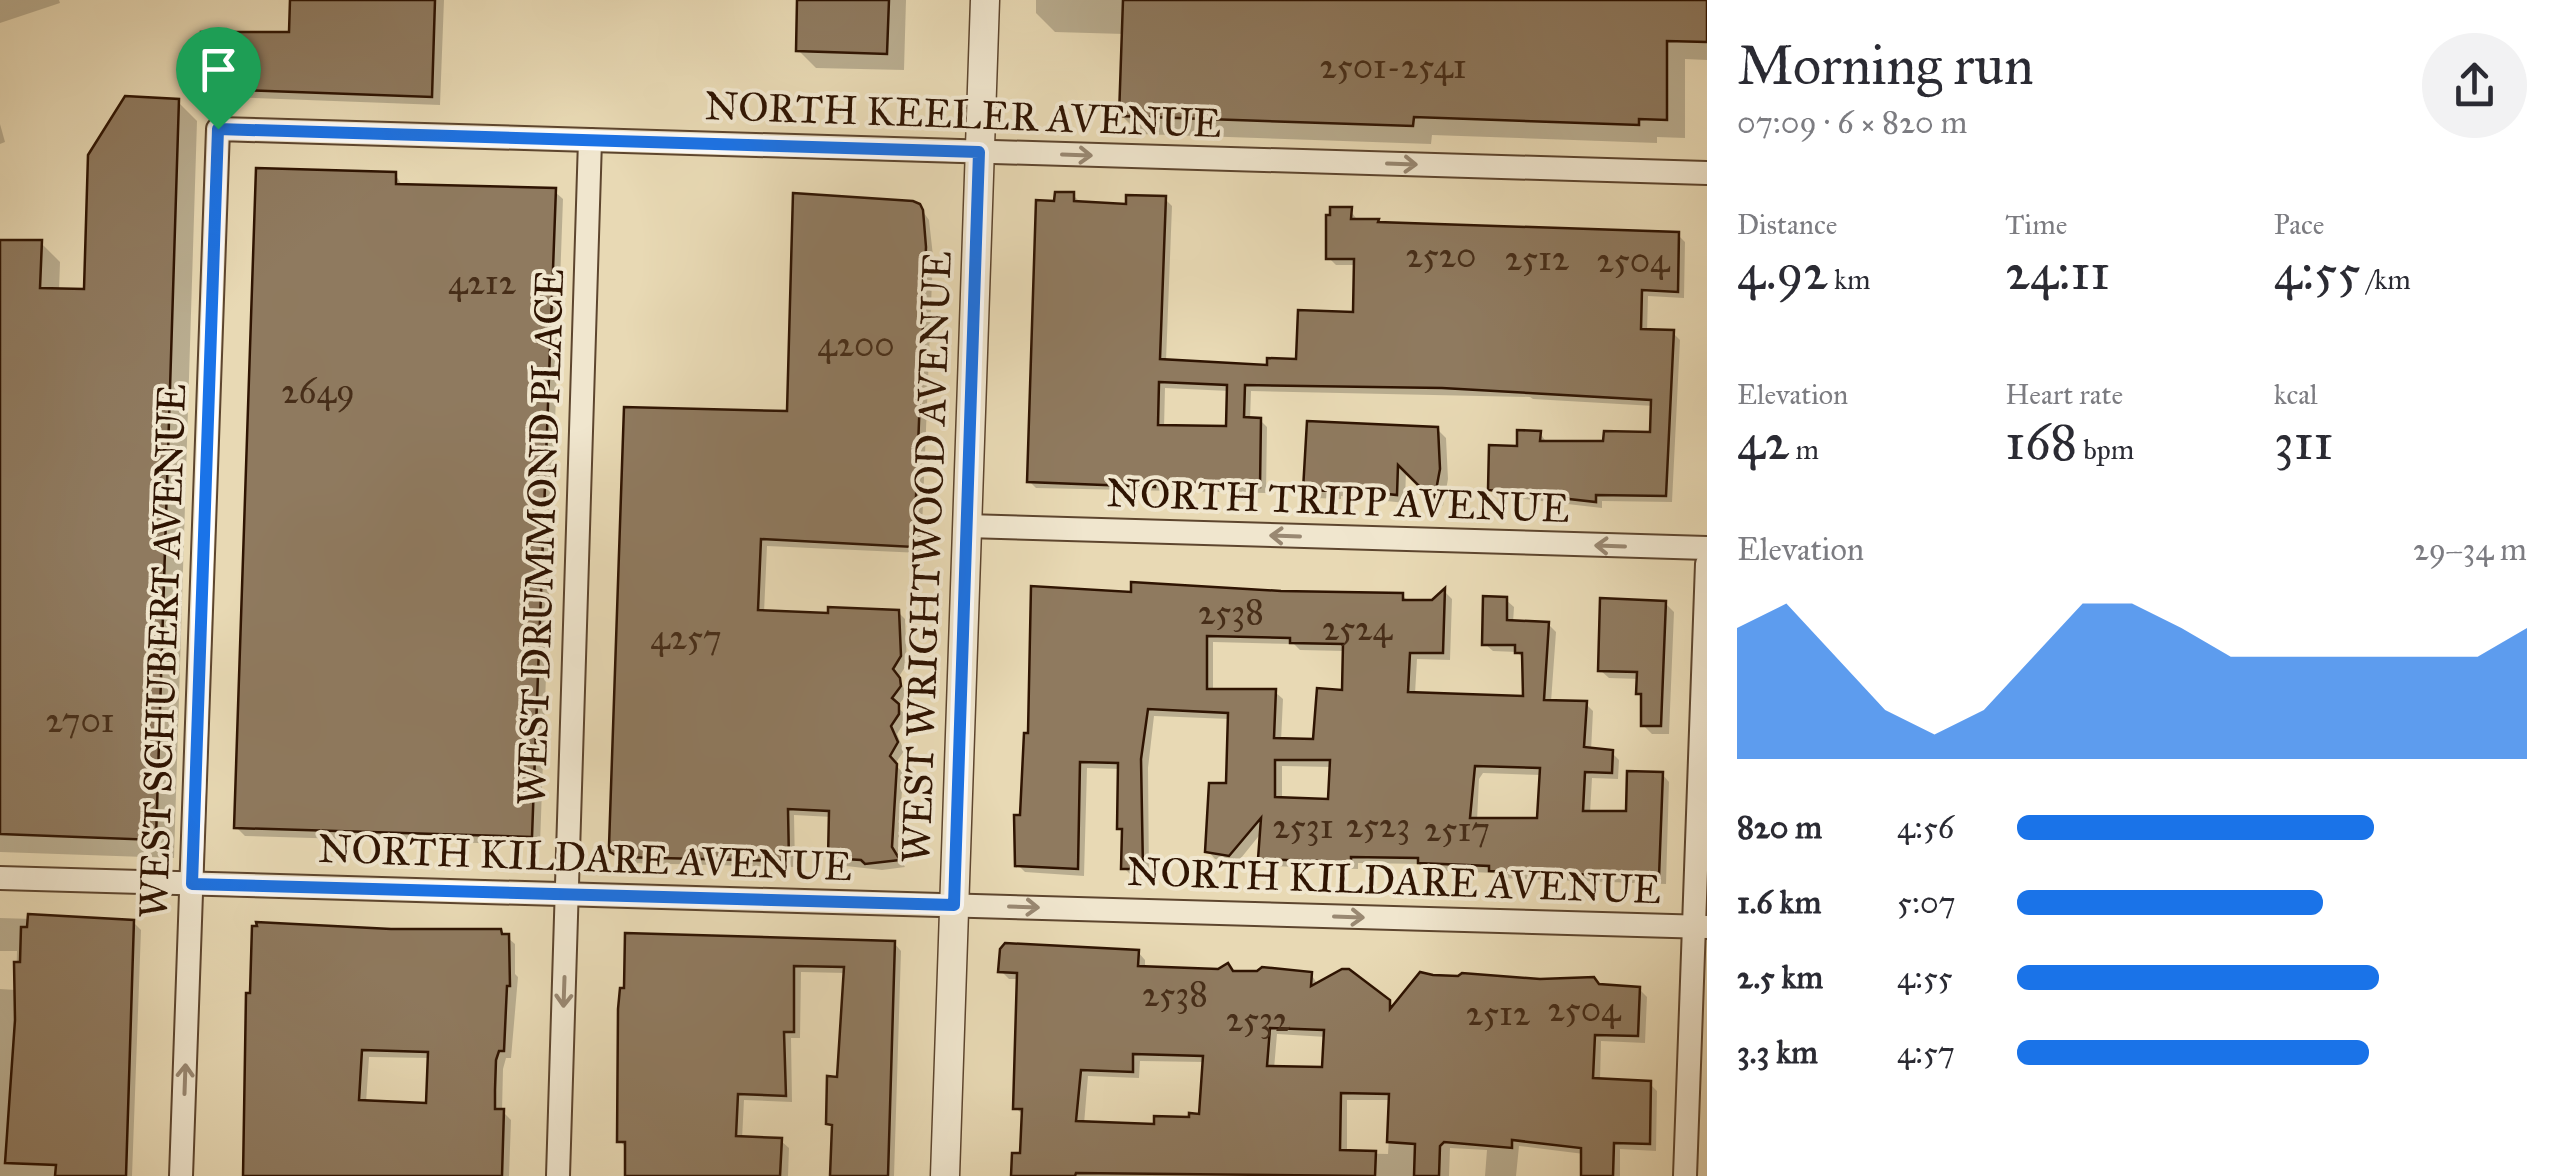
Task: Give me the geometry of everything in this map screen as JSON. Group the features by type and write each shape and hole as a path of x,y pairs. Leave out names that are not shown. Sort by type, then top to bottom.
{"street":[{"name":"WEST WRIGHTWOOD AVENUE","path":"945,1176 984,0"},
{"name":"NORTH KEELER AVENUE","path":"218,129 1707,173"},
{"name":"WEST SCHUBERT AVENUE","path":"181,1176 218,129"},
{"name":"WEST DRUMMOND PLACE","path":"558,1176 590,140"},
{"name":"NORTH TRIPP AVENUE","path":"966,526 1707,548"},
{"path":"1685,1176 1700,926 1707,564"},
{"name":"NORTH KILDARE AVENUE","path":"0,878 1700,926"}],"building":[{"path":"290,0 435,0 432,97 216,89 200,75 201,32 289,32"},
{"path":"797,0 889,0 887,54 796,51"},
{"path":"1123,0 1707,0 1707,42 1667,41 1667,120 1639,119 1639,125 1414,117 1413,126 1119,116"},
{"path":"125,96 179,99 156,840 0,834 0,240 42,240 40,288 84,289 88,155"},
{"path":"256,168 396,172 396,184 556,188 532,837 234,828"},
{"path":"1055,192 1074,192 1074,201 1126,204 1126,195 1166,196 1160,359 1267,365 1267,358 1296,359 1298,310 1353,312 1354,259 1326,259 1326,215 1330,215 1330,207 1352,207 1351,219 1379,219 1378,222 1679,232 1678,292 1642,290 1641,329 1674,330 1666,496 1596,495 1596,502 1488,490 1489,445 1517,446 1517,430 1541,431 1540,441 1603,441 1604,431 1650,432 1651,400 1442,388 1245,385 1244,417 1261,418 1260,487 1027,482 1036,200 1054,201","holes":["1159,382 1227,385 1226,426 1158,425"]},
{"path":"793,193 913,201 923,210 926,247 914,547 761,539 758,610 899,610 901,656 893,669 901,686 892,698 899,704 899,714 891,726 898,742 890,756 897,764 892,847 900,860 865,864 861,860 828,858 829,811 788,809 789,861 619,857 610,852 609,846 624,407 787,411"},
{"path":"1307,421 1438,427 1440,469 1434,501 1398,465 1397,495 1333,488 1303,490"},
{"path":"1131,582 1403,593 1403,600 1432,600 1445,588 1443,653 1410,653 1408,692 1523,696 1522,653 1515,653 1515,645 1482,645 1483,596 1507,597 1507,620 1549,622 1544,700 1587,701 1584,747 1613,750 1612,773 1585,772 1583,811 1626,811 1627,771 1663,772 1659,877 1489,871 1489,866 1418,863 1418,858 1351,857 1351,862 1258,859 1261,818 1229,856 1205,852 1209,783 1226,783 1228,713 1148,709 1141,759 1143,869 1121,869 1118,763 1080,762 1078,869 1015,866 1014,815 1020,815 1024,733 1028,733 1031,586 1131,592","holes":["1207,636 1343,644 1342,690 1317,688 1313,739 1274,738 1276,689 1207,689","1275,760 1330,760 1328,799 1275,797","1475,766 1540,768 1537,818 1470,818"]},
{"path":"1600,598 1666,601 1661,726 1641,726 1637,672 1598,671"},
{"path":"28,914 134,920 126,1176 55,1176 56,1165 5,1163 15,1020 14,962 20,962 21,927 27,927"},
{"path":"256,922 391,929 501,929 502,934 509,934 510,986 504,1051 499,1051 496,1060 495,1090 495,1109 504,1109 502,1176 243,1176 246,993 250,993 252,926 257,926","holes":["362,1050 428,1052 426,1103 359,1100"]},
{"path":"625,933 895,941 888,1176 830,1176 832,1125 826,1124 827,1076 837,1077 844,967 794,966 794,1032 784,1032 786,1096 738,1094 736,1136 782,1138 780,1176 625,1176 625,1142 617,1142 618,1009 620,988 624,988"},
{"path":"1005,943 1139,950 1138,966 1218,969 1228,963 1233,971 1257,971 1262,967 1312,972 1311,986 1349,969 1390,1000 1390,1009 1420,972 1540,979 1594,977 1599,984 1640,987 1638,1036 1595,1035 1593,1078 1651,1081 1650,1144 1614,1143 1613,1176 1581,1176 1581,1148 1512,1140 1512,1148 1444,1142 1440,1146 1439,1176 1414,1176 1415,1144 1387,1142 1389,1094 1341,1093 1340,1150 1376,1151 1375,1176 1011,1176 1012,1153 1020,1153 1022,1109 1013,1109 1017,973 998,972 1000,949","holes":["1270,1028 1324,1030 1322,1067 1267,1066","1133,1054 1203,1056 1199,1114 1154,1116 1154,1124 1076,1121 1081,1070 1133,1072"]}],"route":[{"path":"218,129 979,152 954,905 192,884 218,129"}]}
